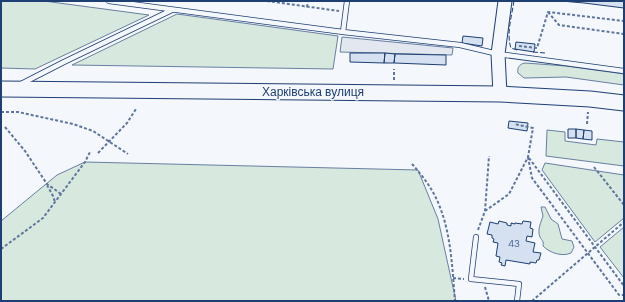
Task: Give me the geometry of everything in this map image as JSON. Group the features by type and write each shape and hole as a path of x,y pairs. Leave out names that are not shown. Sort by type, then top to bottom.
{"main road":[{"name":"Харківська вулиця","path":"7,88 500,94 590,99 624,103"}],"street":[{"path":"500,94 498,54 505,1"}],"lane":[{"path":"109,1 343,32 460,45 498,54 624,71"},
{"path":"153,7 154,1"},
{"path":"343,32 347,1"},
{"path":"7,88 172,10"},
{"path":"476,237 472,279 519,284 517,301"}],"path":[{"path":"267,1 346,12"},
{"path":"307,7 308,1"},
{"path":"548,12 624,21"},
{"path":"548,12 559,25 624,34"},
{"path":"519,46 537,48 548,12"},
{"path":"98,153 128,123 136,110"},
{"path":"1,112 18,112 73,124 93,131 128,154"},
{"path":"485,211 509,194 528,157 533,128 514,124"},
{"path":"5,127 25,151 47,184 54,196 55,202"},
{"path":"1,249 43,218 85,162 90,152"},
{"path":"476,237 485,211 489,156"},
{"path":"528,157 624,286"},
{"path":"528,157 532,178 619,295 624,295"},
{"path":"412,164 434,193 443,216 449,242 455,301"},
{"path":"594,167 624,205"},
{"path":"47,184 61,194"},
{"path":"532,301 624,222"},
{"path":"453,278 472,279"},
{"path":"483,280 489,301"}],"shaded area":[{"path":"1,1 44,1 149,15 35,69 1,68"},
{"path":"177,14 338,36 333,69 72,65"},
{"path":"342,37 453,48 452,55 340,52"},
{"path":"525,63 566,66 624,74 624,85 566,77 524,78 518,73 518,69 520,65"},
{"path":"547,130 565,132 565,141 596,145 597,139 624,142 624,166 546,156"},
{"path":"85,162 418,170 438,219 456,301 1,301 1,221 57,175"},
{"path":"545,163 624,175 624,218 595,242 542,170"},
{"path":"541,207 545,207 551,219 558,224 562,239 572,241 574,247 571,253 564,255 556,254 543,246 539,232 543,216"},
{"path":"624,227 624,278 600,247"}],"building":[{"path":"561,1 624,1 624,8 584,3"},
{"path":"463,36 483,38 482,46 462,43"},
{"path":"516,42 535,44 534,52 515,49"},
{"path":"350,53 385,53 384,63 350,62"},
{"path":"385,53 395,54 394,63 384,63"},
{"path":"395,54 446,55 446,65 394,63"},
{"path":"509,121 528,123 527,131 508,128"},
{"path":"568,129 576,129 576,138 568,138"},
{"path":"576,129 584,130 583,139 576,138"},
{"path":"584,130 592,131 592,140 583,139"},
{"path":"499,221 507,223 507,225 511,226 511,223 522,224 523,221 531,222 530,228 533,229 532,237 527,236 526,241 535,243 533,252 541,253 539,260 537,260 536,263 530,262 530,264 506,260 505,266 501,265 502,263 499,262 500,257 496,256 498,243 493,242 494,239 492,238 492,235 487,234 490,222 498,224"}],"fence":[{"path":"514,1 509,37 511,48 517,50"},
{"path":"533,52 545,53"}]}
